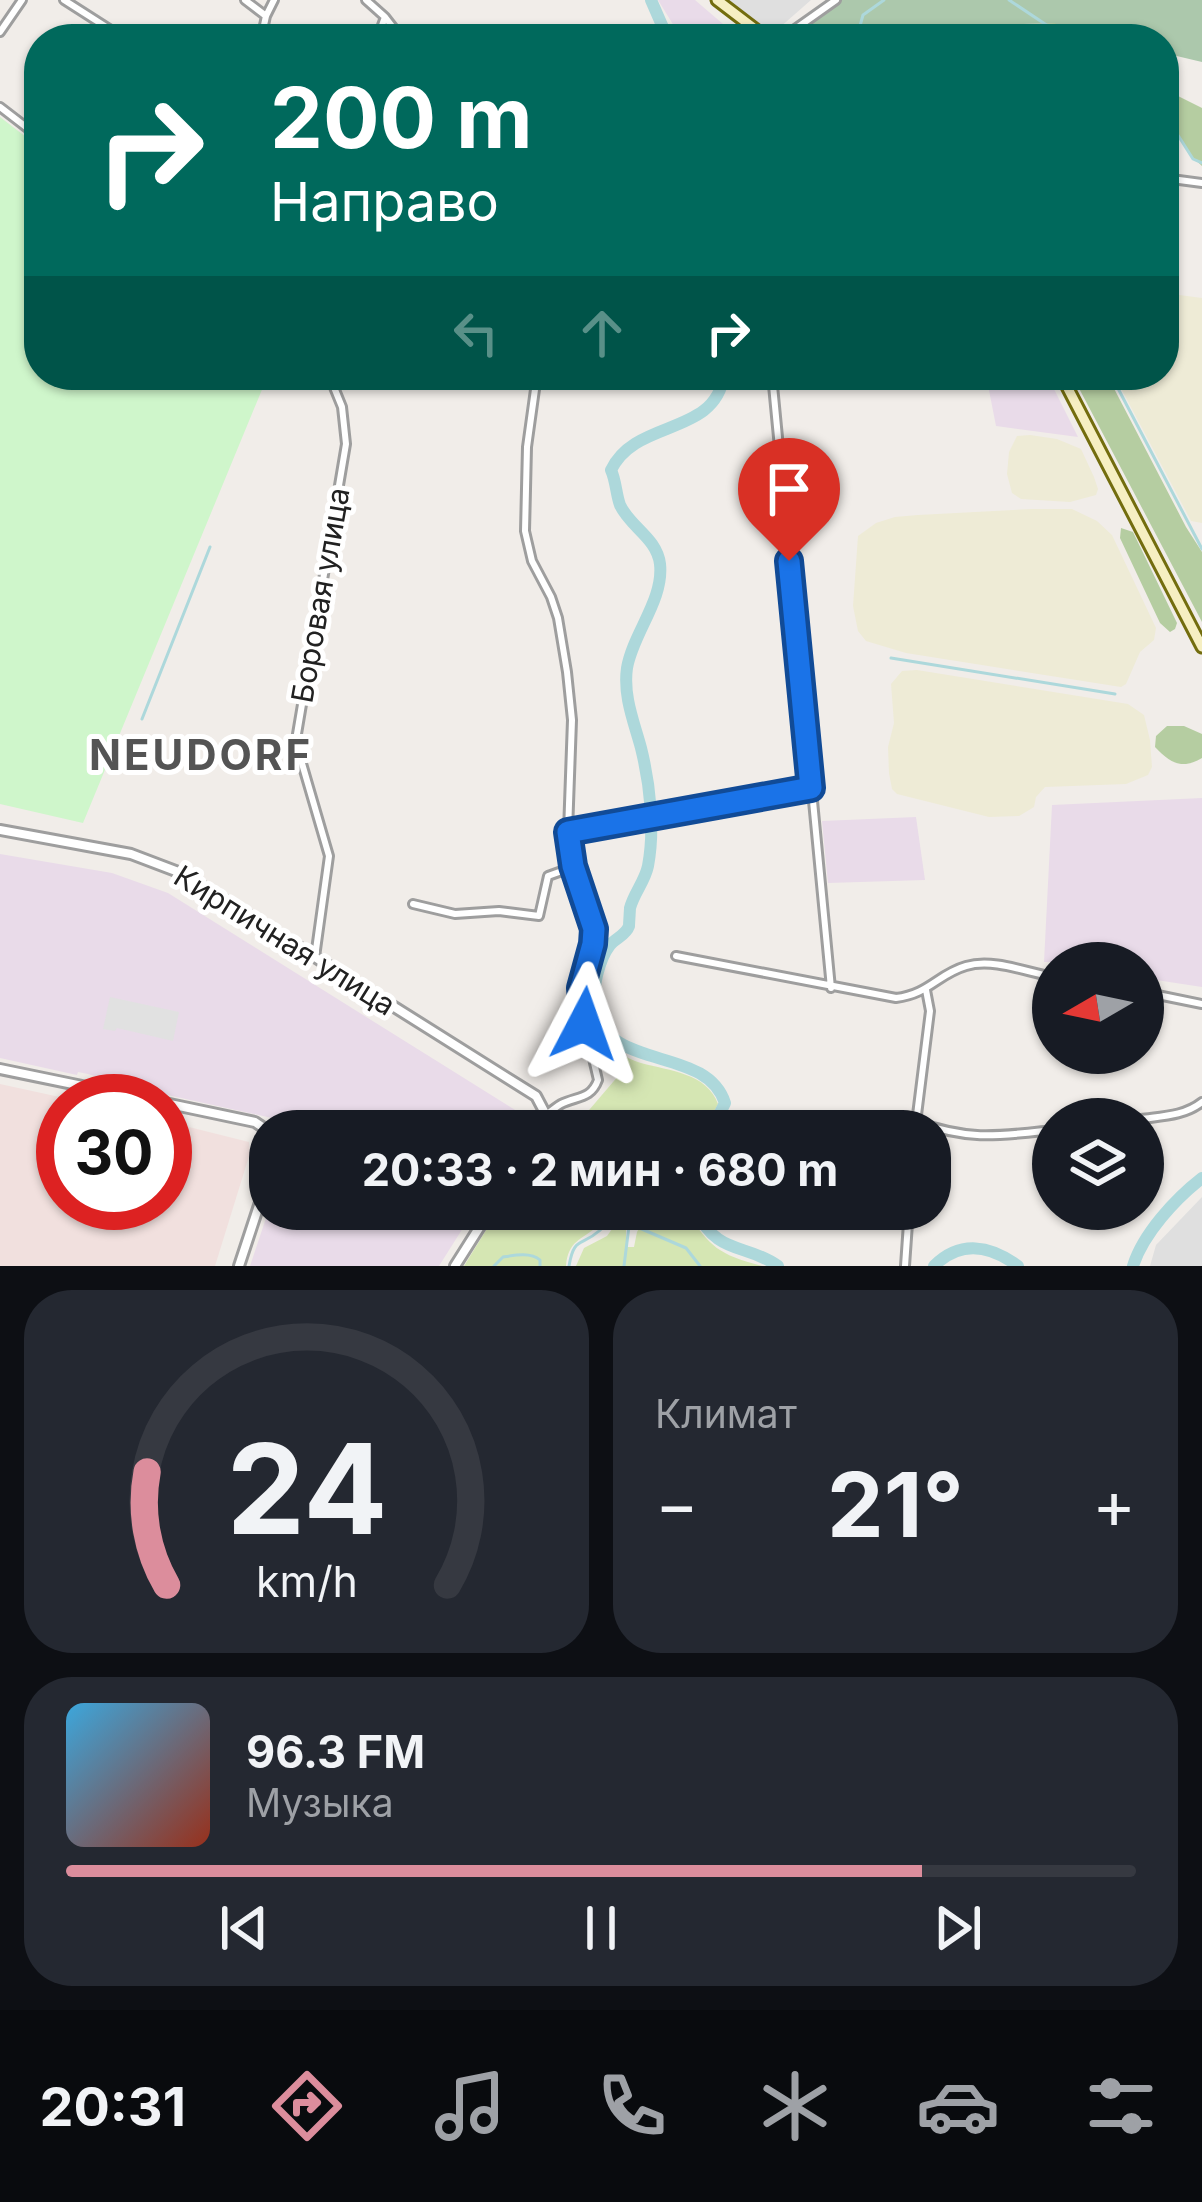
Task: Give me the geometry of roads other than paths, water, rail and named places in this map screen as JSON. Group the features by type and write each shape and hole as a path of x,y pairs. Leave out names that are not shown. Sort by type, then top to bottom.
{"main road":[{"path":"717,0 748,24"},
{"path":"1069,390 1202,647"}],"street":[{"path":"0,32 22,0"},
{"path":"64,0 102,24"},
{"path":"245,0 266,16"},
{"path":"264,24 274,0"},
{"path":"366,0 390,24"},
{"path":"802,24 836,0"},
{"path":"382,24 385,17"},
{"path":"0,107 24,125"},
{"name":"Боровая улица","path":"315,957 329,856 297,734 346,444 335,390"},
{"path":"535,390 526,447 525,531 532,561 558,618 567,671 572,720 568,832 573,866 594,929 580,1003 598,1079 586,1096 547,1110"},
{"path":"773,390 831,988"},
{"path":"568,832 811,788"},
{"name":"Кирпичная улица","path":"0,830 160,863 536,1096 544,1110"},
{"path":"413,904 455,914 500,911 539,916 548,876 573,866"},
{"path":"676,956 896,998 912,996 951,972 979,963 1032,972"},
{"path":"918,1110 930,1011 926,990"},
{"path":"1164,996 1202,1004"},
{"path":"0,1069 36,1076"},
{"path":"1164,1115 1192,1110 1202,1102"},
{"path":"192,1109 249,1121"},
{"path":"951,1132 989,1138 1032,1133"},
{"path":"239,1266 251,1230"},
{"path":"455,1266 478,1230"},
{"path":"905,1266 908,1230"}],"waterway":[{"path":"651,0 661,24"},
{"path":"861,24 863,15 884,0"},
{"path":"1009,0 1045,24"},
{"path":"1179,137 1193,159 1202,163"},
{"path":"720,390 706,409 638,442 611,470 620,505 658,555 660,577 626,678 649,791 648,866 630,908 628,929 603,958 594,999 603,1027 617,1041 698,1072 714,1085 725,1103 722,1110"},
{"path":"1119,390 1202,549"},
{"path":"142,719 210,547"},
{"path":"891,658 1115,694"},
{"path":"1133,1266 1161,1218 1202,1178"},
{"path":"569,1266 576,1246 600,1230"},
{"path":"624,1266 628,1230"},
{"path":"644,1230 686,1248 700,1266"},
{"path":"709,1230 722,1242 778,1266"},
{"path":"934,1266 954,1252 975,1248 997,1253 1018,1266"},
{"path":"494,1266 503,1257 523,1255 536,1257 540,1266"}],"district":[{"name":"NEUDORF","path":"201,754"}]}
